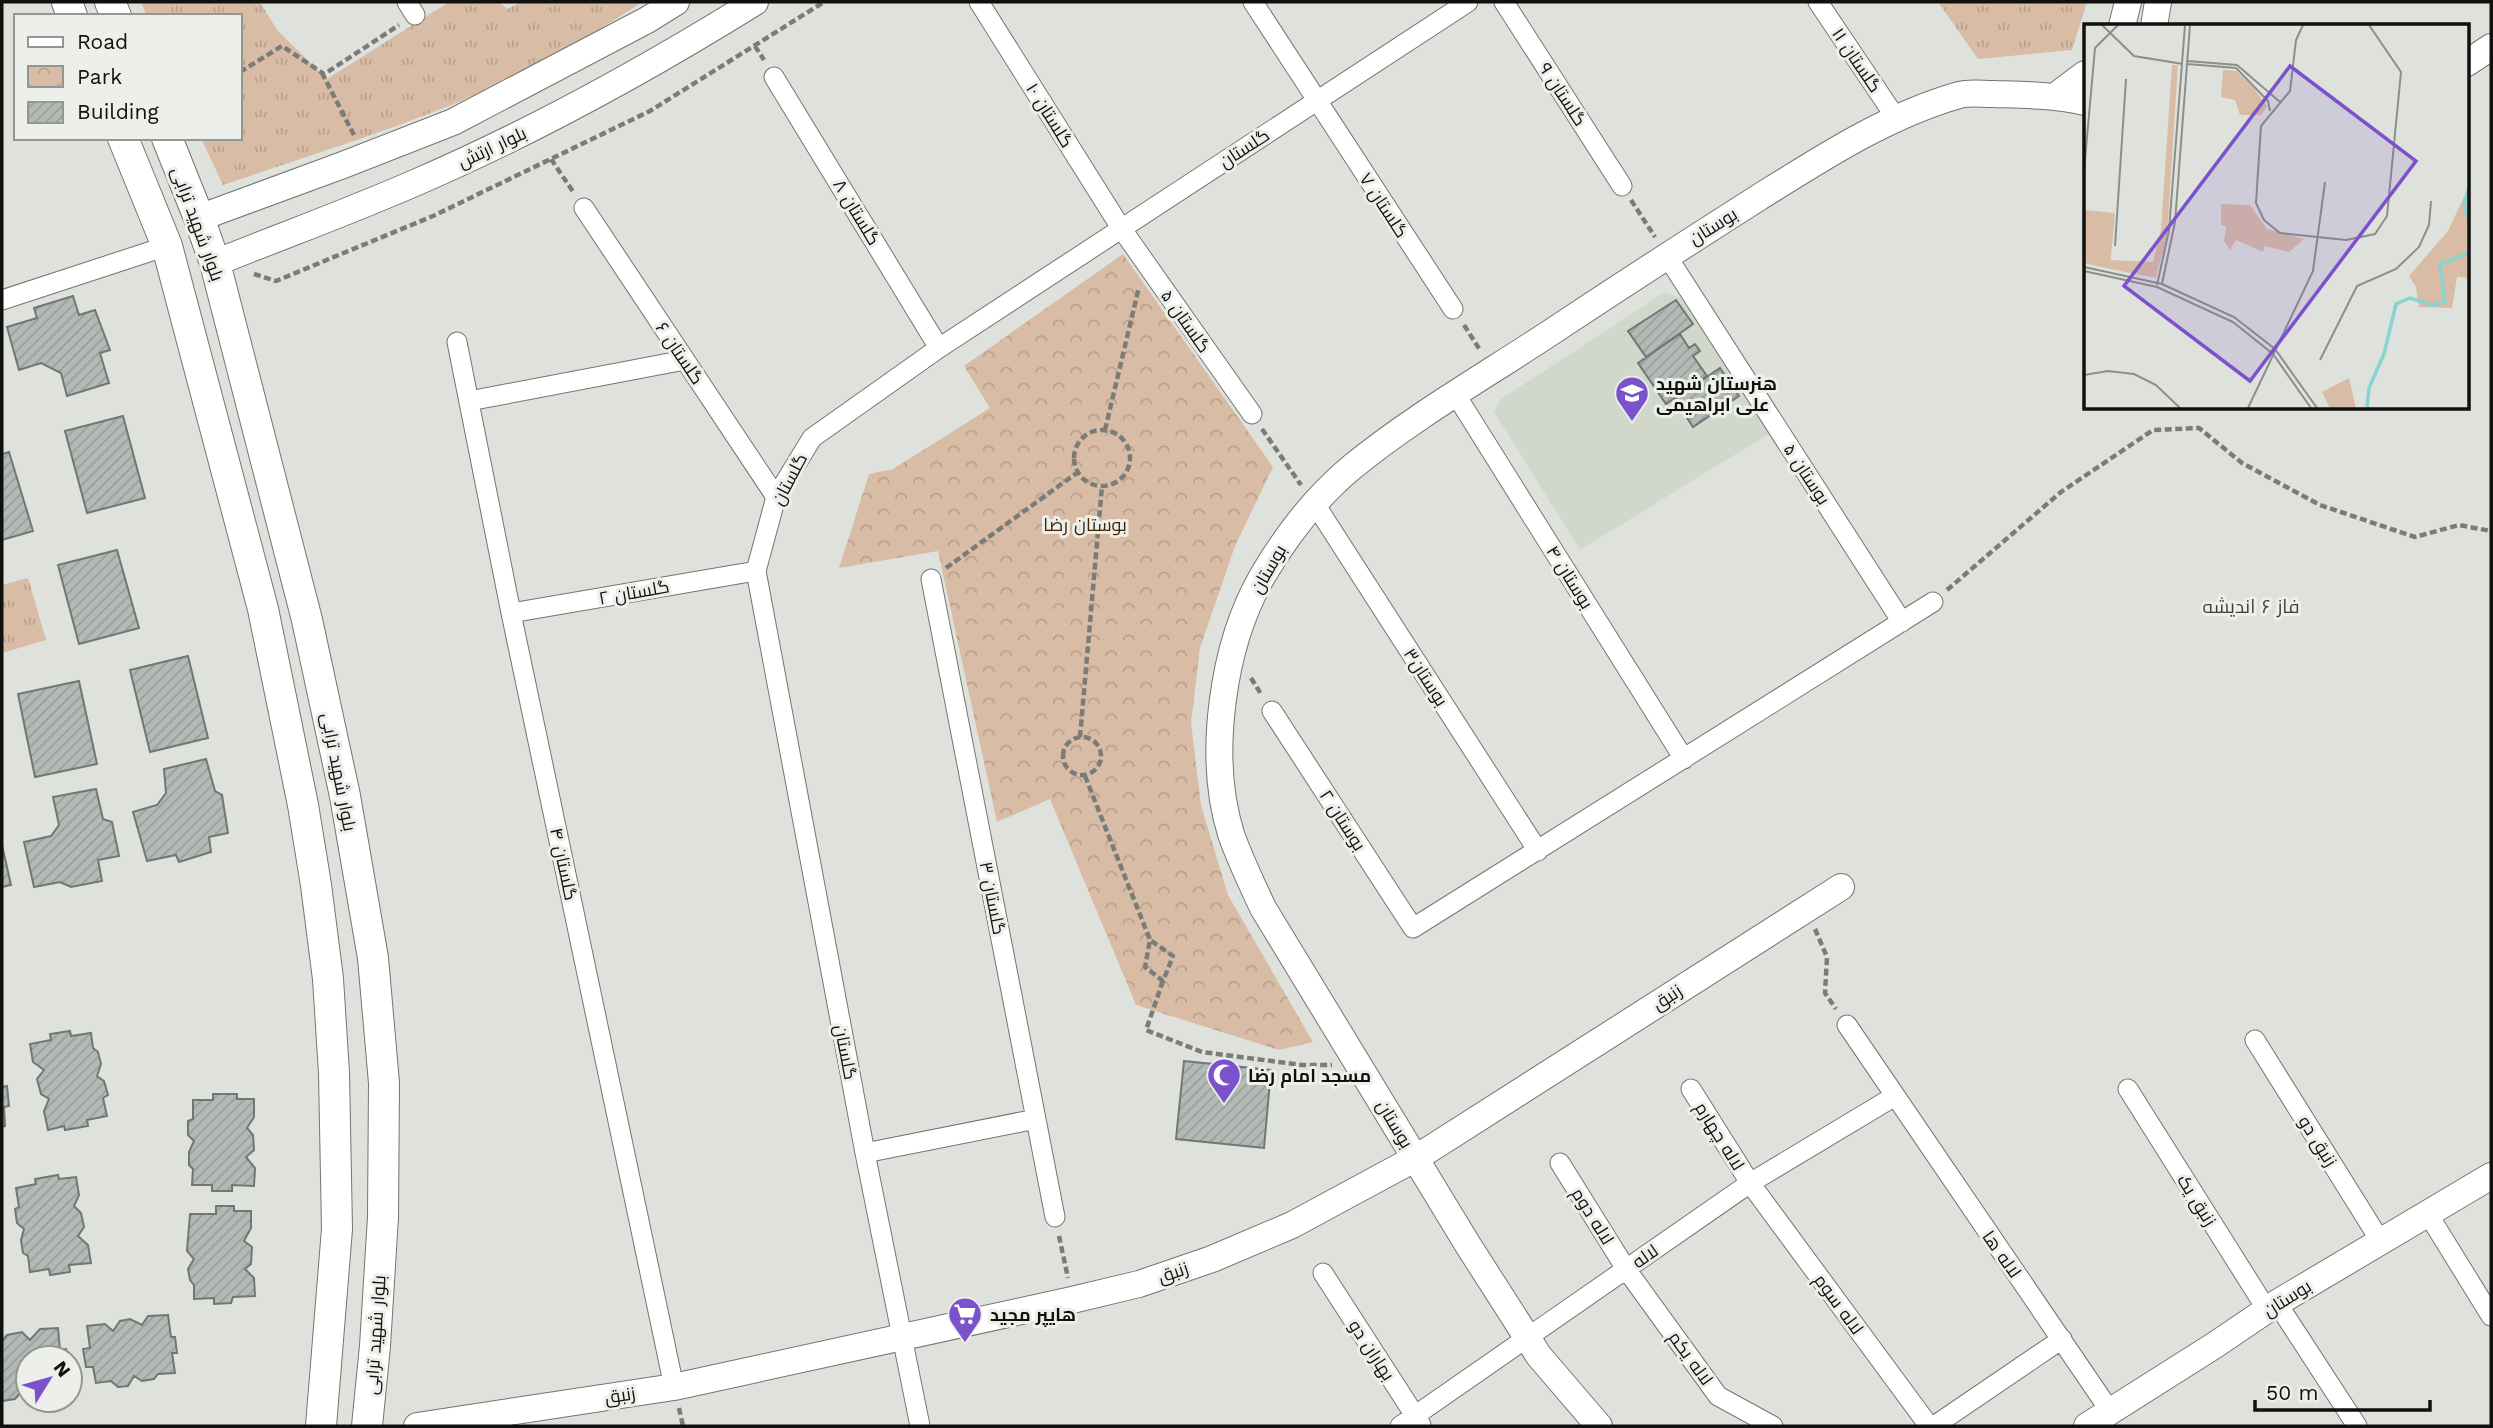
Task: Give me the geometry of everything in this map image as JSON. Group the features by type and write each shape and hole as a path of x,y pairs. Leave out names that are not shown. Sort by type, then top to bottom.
{"main road":[{"name":"بلوار شهید ترابی","path":"124,140 167,246 263,609 301,792 316,885 328,979 334,1073 338,1228 321,1426"},
{"name":"بلوار شهید ترابی","path":"168,140 215,262 307,620 345,796 373,958 384,1083 383,1203 375,1346 367,1426"},
{"path":"167,246 200,218"},
{"path":"167,246 215,262"}],"street":[{"path":"200,218 453,122 635,27 676,2"},
{"name":"بلوار ارتش","path":"215,262 417,182 520,134 648,66 755,2"},
{"name":"گلستان ۱۰","path":"979,2 1121,228"},
{"name":"گلستان ۷","path":"1253,2 1453,309"},
{"name":"گلستان","path":"920,1426 865,1153 756,571 776,497 812,438 939,348 1468,2"},
{"name":"گلستان ۹","path":"1504,2 1622,186"},
{"name":"گلستان ۱۱","path":"1818,2 1896,118"},
{"path":"2122,24 2128,2"},
{"path":"2154,24 2158,2"},
{"path":"2468,61 2491,47"},
{"path":"2057,96 2084,75"},
{"name":"گلستان ۸","path":"774,76 939,348"},
{"name":"بوستان","path":"1599,1426 1539,1356 1527,1338 1263,908 1231,832 1224,802 1219,751 1225,691 1245,612 1262,576 1285,541 1314,504 1350,468 1667,256 1815,162 1896,118 1964,94 2057,96 2084,102"},
{"name":"گلستان ۶","path":"584,208 776,497"},
{"name":"گلستان ۵","path":"1121,228 1252,414"},
{"path":"2,300 167,246"},
{"name":"بوستان ۵","path":"1667,256 1902,622"},
{"name":"گلستان ۴","path":"457,342 511,613 674,1387"},
{"path":"468,401 685,360"},
{"name":"بوستان ۴","path":"1456,395 1684,759"},
{"name":"بوستان۳","path":"1314,504 1538,850"},
{"name":"گلستان ۲","path":"511,613 756,571"},
{"name":"گلستان ۳","path":"931,579 1055,1217"},
{"path":"1538,850 1933,603"},
{"name":"بوستان ۲","path":"1272,711 1413,928 1538,850"},
{"name":"زنبق","path":"416,1426 674,1387 1072,1300 1139,1284 1212,1259 1292,1226 1416,1158 1841,887"},
{"path":"1847,1025 1895,1096"},
{"name":"زنبق دو","path":"2255,1040 2381,1242"},
{"name":"لاله چهارم","path":"1691,1089 1749,1182"},
{"name":"زنبق یک","path":"2128,1089 2272,1306 2357,1426"},
{"name":"لاله","path":"1412,1423 1527,1338 1749,1182 1895,1096"},
{"name":"لاله ها","path":"1895,1096 2110,1411"},
{"path":"865,1153 1035,1119"},
{"name":"لاله دوم","path":"1560,1163 1626,1269"},
{"name":"بوستان","path":"2087,1426 2272,1306 2491,1176"},
{"name":"لاله سوم","path":"1749,1182 1932,1426"},
{"path":"2428,1214 2491,1316"},
{"name":"لاله یکم","path":"1626,1269 1718,1396 1773,1426"},
{"name":"بهاران دو","path":"1323,1273 1412,1423"},
{"path":"1932,1426 2062,1339"}],"path":[{"path":"215,262 276,281 433,216 650,111 824,2"},
{"path":"324,74 411,9"},
{"path":"242,71 282,46 324,74 365,157"},
{"path":"551,159 584,208"},
{"path":"1622,186 1667,256"},
{"path":"1105,430 1145,262"},
{"path":"1453,309 1494,371"},
{"path":"1252,414 1314,504"},
{"path":"1933,603 2061,492 2153,430 2199,428 2242,463 2320,505 2415,537 2459,525 2491,531"},
{"path":"1096,430 1105,430 1121,437 1127,444 1130,463 1120,479 1102,486 1093,484 1079,472 1075,455 1082,439 1096,430"},
{"path":"931,579 1079,472"},
{"path":"1080,737 1102,486"},
{"path":"1074,738 1093,740 1101,751 1100,764 1091,774 1085,776 1073,774 1064,765 1065,747 1074,738"},
{"path":"1085,776 1150,940 1145,967 1163,981"},
{"path":"1806,909 1827,957 1825,993 1847,1025"},
{"path":"1150,940 1173,956 1146,1030 1202,1052 1302,1065 1359,1065"},
{"path":"1055,1217 1072,1300"}],"shaded area":[{"name":"هنرستان شهید علی ابراهیمی","path":"1665,292 1688,301 1770,433 1580,550 1494,412 1501,399"}],"green space":[{"path":"141,2 260,2 277,30 327,79 449,2 499,2 507,9 521,2 642,2 565,50 484,91 388,129 223,185 202,140 242,140 242,14 146,14"},
{"path":"1938,2 2087,2 2072,50 1978,59"},
{"name":"بوستان رضا","path":"1123,254 1273,467 1235,546 1200,648 1191,723 1201,805 1228,895 1313,1042 1279,1050 1136,1005 1050,799 997,822 938,551 839,568 869,474 893,469 990,408 964,366"},
{"path":"28,578 46,640 2,653 2,585"}],"building":[{"path":"73,296 79,315 95,310 110,350 100,353 109,383 67,396 61,373 41,363 19,370 7,327 37,318 34,308"},
{"path":"1676,300 1693,324 1646,357 1628,331"},
{"path":"1680,334 1689,348 1695,344 1700,351 1693,356 1707,376 1666,404 1638,363"},
{"path":"1720,368 1739,396 1693,427 1675,399"},
{"path":"123,416 145,498 87,513 65,431"},
{"path":"9,452 33,531 2,540 2,454"},
{"path":"117,550 139,628 79,644 58,565"},
{"path":"188,656 208,738 150,752 130,670"},
{"path":"79,681 97,764 35,777 18,694"},
{"path":"206,759 215,791 222,795 228,833 209,837 211,852 179,862 176,855 147,861 133,812 157,805 166,793 164,769"},
{"path":"96,789 103,819 112,822 119,856 98,860 102,881 71,887 60,882 34,887 24,842 51,836 59,825 53,797"},
{"path":"2,845 11,885 2,887"},
{"path":"70,1031 71,1036 91,1033 93,1048 98,1052 101,1064 97,1076 104,1081 108,1095 103,1098 107,1116 87,1120 88,1126 65,1130 64,1126 48,1130 44,1111 49,1099 41,1094 37,1079 44,1070 33,1062 30,1044 51,1040 50,1034"},
{"name":"مسجد امام رضا","path":"1184,1061 1271,1070 1264,1148 1176,1139"},
{"path":"7,1086 9,1106 4,1107 5,1126 2,1127 2,1087"},
{"path":"213,1094 237,1094 237,1099 254,1099 254,1117 247,1128 253,1135 254,1150 246,1157 255,1168 254,1186 232,1185 232,1191 212,1191 212,1185 192,1185 193,1169 189,1165 189,1152 194,1141 188,1135 188,1121 193,1119 193,1100 213,1100"},
{"path":"58,1175 59,1179 76,1177 79,1195 74,1206 81,1213 84,1227 78,1236 88,1245 91,1263 69,1265 70,1272 50,1275 49,1269 30,1272 28,1256 23,1253 21,1240 24,1229 17,1223 15,1209 19,1207 16,1188 36,1184 35,1179"},
{"path":"216,1206 234,1206 234,1211 251,1211 251,1228 244,1241 252,1247 251,1264 245,1269 254,1278 255,1296 233,1297 231,1303 214,1304 214,1298 194,1299 194,1285 188,1269 194,1259 187,1251 190,1214 216,1214"},
{"path":"168,1315 171,1337 175,1337 177,1353 172,1353 175,1373 158,1374 154,1379 142,1381 134,1376 128,1386 118,1387 111,1381 96,1383 93,1367 86,1367 84,1355 84,1349 90,1348 87,1326 105,1324 113,1331 120,1321 130,1319 142,1325 148,1316"},
{"path":"58,1328 59,1344 14,1344 14,1399 2,1401 2,1341 7,1335 22,1332 30,1340 40,1329"}],"place":[{"name":"هنرستان شهید علی ابراهیمی","path":"1632,423"},
{"name":"مسجد امام رضا","path":"1224,1105"},
{"name":"هایپر مجید","path":"965,1344"}],"district":[{"name":"فاز ۶ اندیشه","path":"2251,606"}]}
